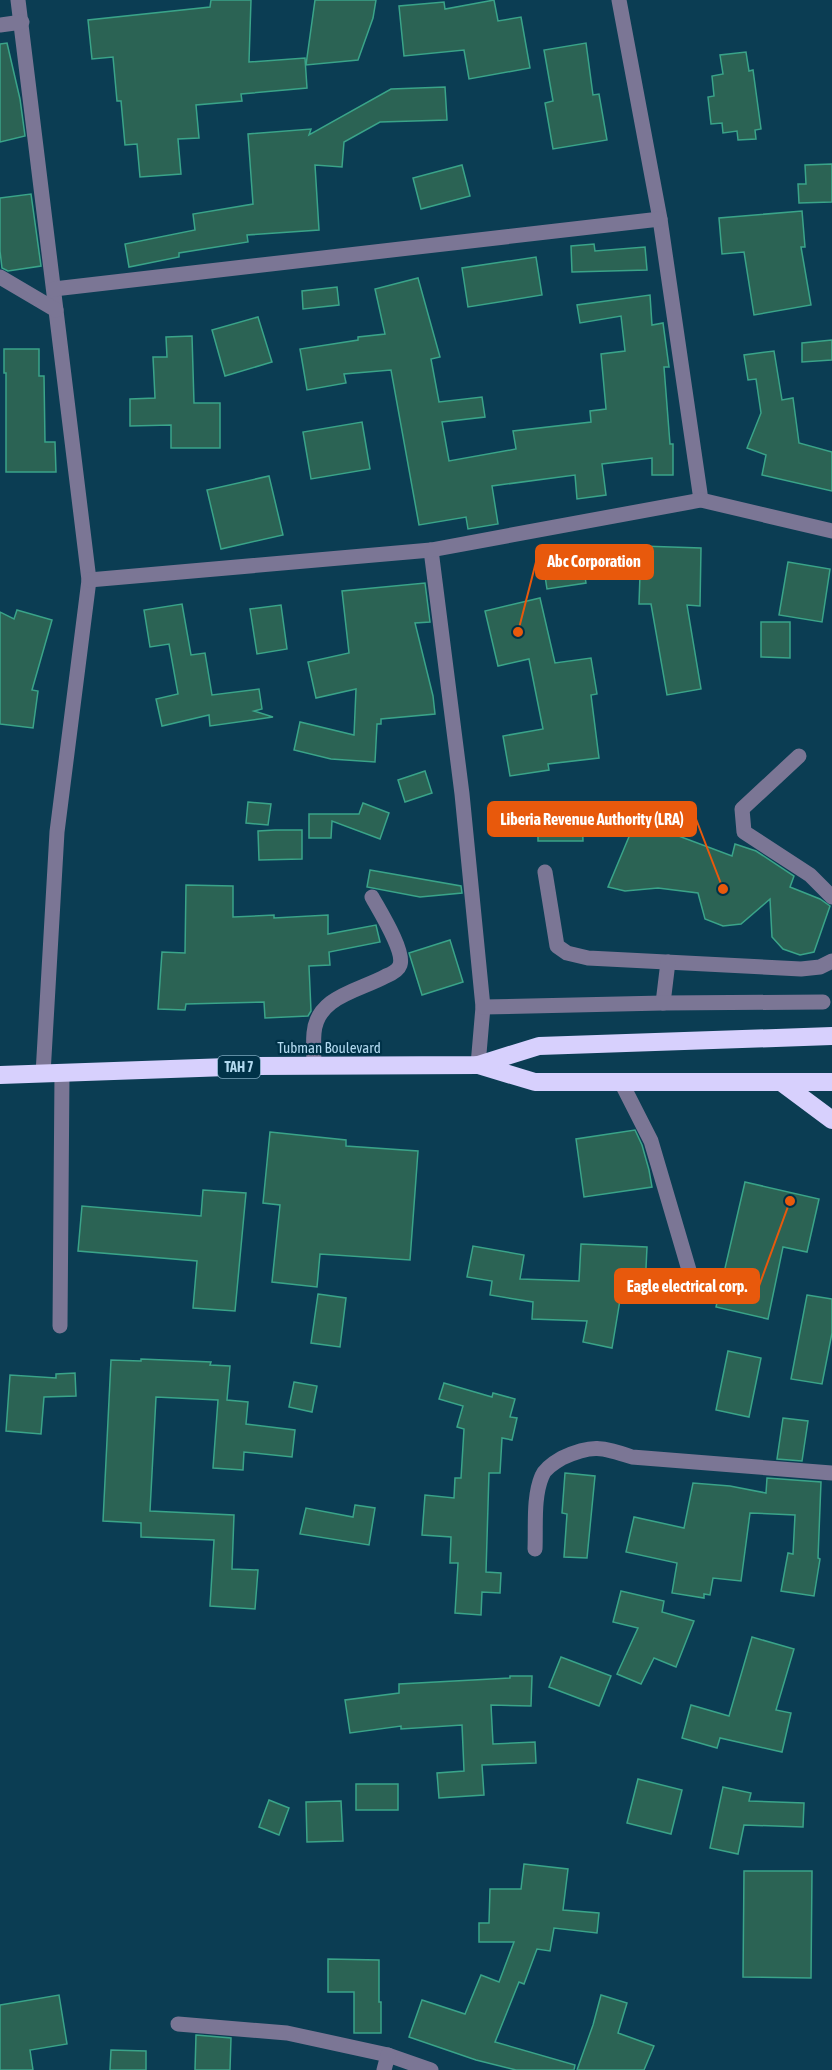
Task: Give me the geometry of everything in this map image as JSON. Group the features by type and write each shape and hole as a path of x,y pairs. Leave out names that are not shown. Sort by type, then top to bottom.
{"highway":[{"name":"Tubman Boulevard","path":"0,1075 314,1066 478,1065 539,1046 832,1036"},
{"name":"Tubman Boulevard","path":"478,1065 535,1082 832,1082"},
{"path":"781,1082 832,1120"}],"street":[{"path":"18,0 89,580 57,832 52,1074 60,1326"},
{"path":"619,0 660,219 701,500"},
{"path":"0,25 22,22"},
{"path":"54,289 660,219"},
{"path":"0,277 56,310"},
{"path":"89,580 431,550 701,500 832,531"},
{"path":"431,550 462,794 483,1007 478,1065"},
{"path":"800,756 742,809 744,832 810,875 832,897"},
{"path":"544,872 557,946 567,953 588,958 801,969 820,967 832,961"},
{"path":"314,1066 314,1031 322,1012 334,999 395,972 400,965 401,957 397,946 372,897"},
{"path":"663,1003 668,963"},
{"path":"483,1007 823,1002"},
{"path":"621,1082 651,1141 694,1287"},
{"path":"535,1549 538,1490 542,1473 556,1461 582,1449 608,1449 632,1457 832,1473"},
{"path":"178,2024 287,2033 388,2055 431,2070"},
{"path":"384,2070 388,2055"}],"building":[{"path":"211,0 251,0 249,62 305,58 307,88 241,94 242,101 196,105 199,138 178,139 181,174 140,177 137,144 125,145 121,101 117,101 113,57 92,59 88,20 210,7"},
{"path":"315,0 376,0 373,18 358,60 306,65"},
{"path":"494,0 498,21 521,17 530,68 469,79 464,50 404,56 399,6 444,2 445,9"},
{"path":"7,43 20,99 25,136 0,142 0,44"},
{"path":"586,43 593,95 599,94 607,140 553,149 545,103 553,101 544,50"},
{"path":"746,52 749,71 753,70 761,129 755,130 756,139 738,140 737,131 723,133 722,123 711,124 708,97 714,96 712,76 723,74 720,55"},
{"path":"445,87 447,120 380,122 344,142 342,167 315,165 319,230 247,235 248,242 179,253 179,257 129,267 125,244 195,230 193,214 253,204 248,134 311,129 309,135 391,89"},
{"path":"832,164 832,202 799,203 798,184 806,184 805,165"},
{"path":"462,165 470,196 421,209 413,178"},
{"path":"31,194 41,266 8,271 2,268 0,251 0,198"},
{"path":"802,211 805,247 801,247 811,305 754,315 744,252 722,254 719,218"},
{"path":"594,244 595,251 645,247 647,270 572,272 571,246"},
{"path":"536,257 542,295 468,307 462,268"},
{"path":"418,278 440,357 431,359 439,402 482,397 485,417 442,422 449,461 516,449 513,431 591,422 590,411 606,409 601,354 625,351 621,316 580,323 577,305 650,295 652,325 663,323 669,367 664,367 670,444 673,444 673,475 652,475 652,458 602,464 606,495 577,499 575,475 492,486 498,524 468,529 466,517 419,525 391,370 344,374 346,383 307,390 300,349 385,334 375,289"},
{"path":"337,287 339,305 303,309 302,291"},
{"path":"258,317 272,362 225,376 212,330"},
{"path":"192,336 194,403 220,403 220,448 171,448 171,425 130,426 130,399 155,398 153,357 167,357 166,337"},
{"path":"832,340 832,360 802,362 802,343"},
{"path":"4,349 39,349 39,376 44,376 45,442 55,442 56,472 6,472"},
{"path":"774,351 782,400 793,398 799,443 832,452 832,491 762,475 766,455 747,448 761,413 756,379 748,380 744,355"},
{"path":"362,422 370,469 311,479 303,432"},
{"path":"269,476 283,535 221,549 207,490"},
{"path":"641,546 701,548 700,606 687,605 701,689 667,695 651,604 639,604"},
{"path":"582,558 586,583 547,589 543,563"},
{"path":"788,562 830,569 822,622 779,615"},
{"path":"425,583 430,622 415,623 433,696 435,714 381,719 381,724 377,724 375,762 331,759 294,750 300,722 354,735 356,689 316,698 308,662 349,653 342,591"},
{"path":"540,598 555,663 591,658 597,694 591,695 599,758 548,764 549,770 510,776 503,736 543,729 529,659 498,666 485,611"},
{"path":"182,604 191,655 205,653 212,695 259,689 262,709 254,711 273,717 210,726 209,715 162,726 156,699 178,694 169,644 150,647 144,610"},
{"path":"281,605 287,649 257,654 250,609"},
{"path":"17,610 52,620 32,690 38,691 33,728 0,724 0,612 14,619"},
{"path":"761,622 790,622 790,658 761,657"},
{"path":"425,771 432,793 405,802 398,780"},
{"path":"248,802 271,804 268,825 246,823"},
{"path":"363,803 389,813 380,839 332,821 331,838 309,838 309,814 359,814"},
{"path":"582,811 583,841 538,841 538,812"},
{"path":"636,820 732,856 735,844 756,851 794,876 790,887 820,899 830,906 814,952 800,955 783,949 772,937 770,899 741,924 723,926 705,919 698,893 658,888 625,891 608,887"},
{"path":"302,830 302,859 259,860 258,831"},
{"path":"370,870 461,886 462,893 420,897 367,887"},
{"path":"186,885 233,886 233,917 274,915 274,918 328,915 328,934 376,925 380,942 329,952 330,965 309,966 311,1011 308,1016 265,1018 264,1002 186,1004 185,1010 158,1009 162,952 185,953"},
{"path":"450,940 463,982 422,995 409,953"},
{"path":"635,1130 642,1145 652,1187 584,1197 576,1139"},
{"path":"270,1132 346,1140 346,1146 418,1151 410,1260 320,1254 317,1287 272,1282 280,1205 263,1203"},
{"path":"745,1182 819,1199 807,1252 783,1247 768,1319 716,1307"},
{"path":"203,1190 246,1193 235,1311 193,1308 197,1261 78,1251 82,1206 201,1216"},
{"path":"581,1244 647,1247 645,1289 622,1288 612,1348 583,1342 587,1321 532,1319 533,1302 490,1295 492,1281 467,1277 473,1246 524,1255 520,1279 579,1281"},
{"path":"318,1294 346,1298 340,1347 311,1343"},
{"path":"807,1295 832,1299 832,1333 822,1384 791,1379"},
{"path":"728,1351 761,1358 749,1417 716,1410"},
{"path":"141,1359 211,1362 210,1365 230,1366 227,1400 248,1402 246,1424 295,1430 292,1457 244,1452 243,1470 213,1468 218,1400 156,1397 150,1511 234,1515 232,1569 258,1570 255,1609 210,1606 214,1540 141,1537 141,1523 103,1521 111,1360 141,1361"},
{"path":"75,1373 76,1396 44,1397 41,1434 6,1431 10,1375 56,1378 56,1374"},
{"path":"294,1382 317,1386 312,1412 289,1407"},
{"path":"444,1383 492,1397 493,1393 515,1399 510,1417 517,1418 512,1440 502,1438 500,1473 489,1473 486,1572 501,1573 500,1593 482,1592 481,1615 455,1613 458,1563 450,1563 451,1537 422,1535 425,1495 454,1498 455,1478 461,1478 464,1429 457,1427 463,1406 439,1399"},
{"path":"783,1418 808,1421 802,1461 777,1459"},
{"path":"565,1473 595,1476 587,1558 564,1557 567,1514 562,1513"},
{"path":"767,1478 821,1482 818,1558 820,1559 814,1596 781,1591 788,1553 793,1554 795,1515 750,1513 741,1581 713,1578 710,1595 704,1594 704,1598 672,1593 677,1563 626,1552 634,1517 684,1528 693,1483 730,1486 766,1493"},
{"path":"355,1505 375,1508 369,1545 300,1534 306,1508 353,1517"},
{"path":"621,1591 664,1601 662,1612 694,1621 676,1667 654,1658 641,1684 617,1674 638,1628 613,1622"},
{"path":"752,1637 794,1649 776,1710 791,1713 782,1752 720,1738 717,1748 682,1738 691,1705 729,1716"},
{"path":"561,1657 611,1676 599,1706 549,1687"},
{"path":"510,1676 532,1676 531,1706 491,1705 493,1744 535,1742 536,1763 482,1765 484,1795 439,1798 437,1773 464,1771 462,1725 401,1729 401,1726 350,1733 345,1700 399,1693 399,1684 510,1678"},
{"path":"638,1779 682,1790 671,1834 627,1823"},
{"path":"356,1784 398,1784 398,1810 356,1810"},
{"path":"723,1787 751,1793 749,1801 804,1803 803,1827 744,1825 738,1854 710,1848"},
{"path":"269,1800 289,1808 279,1835 259,1827"},
{"path":"341,1801 343,1841 307,1842 306,1802"},
{"path":"524,1864 568,1869 563,1910 599,1913 597,1933 554,1928 550,1951 537,1949 524,1984 519,1982 495,2042 575,2065 574,2070 516,2070 476,2060 409,2037 422,2000 465,2014 481,1975 499,1982 514,1942 479,1942 479,1923 489,1923 490,1889 521,1889"},
{"path":"744,1871 812,1871 811,1978 743,1977"},
{"path":"328,1959 379,1960 381,2033 354,2033 354,1992 328,1992"},
{"path":"59,1995 67,2044 30,2050 33,2070 0,2070 0,2005"},
{"path":"601,1995 627,2003 618,2033 654,2046 644,2070 577,2070"},
{"path":"196,2035 231,2038 230,2070 195,2070"},
{"path":"111,2050 146,2051 146,2070 110,2070"}],"place":[{"name":"Abc Corporation","path":"518,632"},
{"name":"Liberia Revenue Authority (LRA)","path":"723,889"},
{"name":"Eagle electrical corp.","path":"790,1201"}]}
